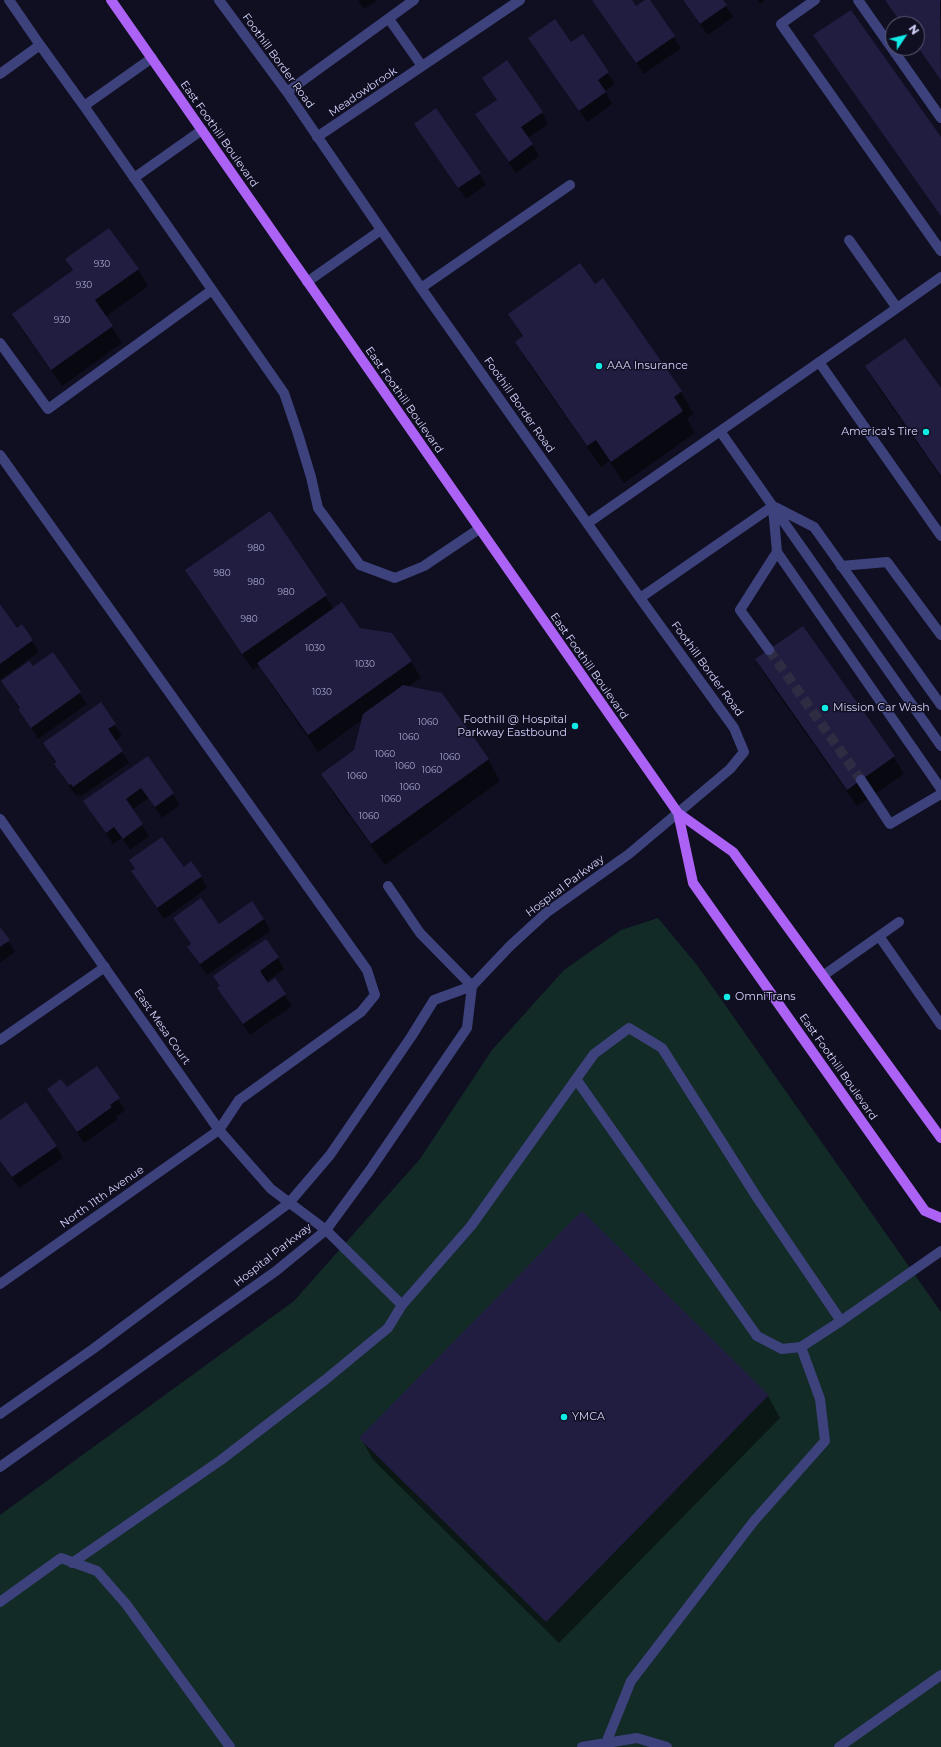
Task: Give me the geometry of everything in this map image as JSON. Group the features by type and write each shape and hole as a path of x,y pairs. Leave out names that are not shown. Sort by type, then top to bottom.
{"main road":[{"name":"East Foothill Boulevard","path":"112,1 678,813 733,852 824,975 941,1138"},
{"name":"East Foothill Boulevard","path":"678,813 693,883 925,1211 941,1218"}],"street":[{"path":"9,0 284,393 303,448 318,508 360,565 395,578 424,566 480,529"},
{"name":"Foothill Border Road","path":"219,0 287,92 421,288 640,598 734,728 744,752 730,769 678,813"},
{"path":"287,92 414,0"},
{"name":"Meadowbrook","path":"317,137 520,0"},
{"path":"815,0 781,24 941,251"},
{"path":"858,0 941,118"},
{"path":"388,19 422,66"},
{"path":"0,74 40,45"},
{"path":"84,106 152,58"},
{"path":"134,178 202,130"},
{"path":"421,288 570,185"},
{"path":"307,282 381,230"},
{"path":"849,240 897,308"},
{"path":"588,523 941,277"},
{"path":"0,343 48,409 212,290"},
{"path":"819,362 941,536"},
{"path":"720,431 941,746"},
{"path":"0,455 368,970 375,995 361,1012 239,1100 219,1130"},
{"path":"773,506 777,552 941,789"},
{"path":"773,506 814,527 941,705"},
{"path":"640,598 773,506"},
{"path":"769,650 740,610 777,552"},
{"path":"841,566 887,562 941,636"},
{"path":"861,780 890,824 941,794"},
{"name":"Hospital Parkway","path":"0,1414 93,1349 289,1203 330,1155 411,1037 434,1000 472,986 510,946 546,913 629,854 678,813"},
{"name":"East Mesa Court","path":"0,819 105,966 219,1130 271,1189 326,1230 402,1305"},
{"path":"388,886 420,933 472,986"},
{"path":"824,975 899,922"},
{"path":"879,936 941,1026"},
{"path":"0,1040 105,966"},
{"name":"Hospital Parkway","path":"0,1467 276,1271 326,1230 370,1170 467,1028 472,986"},
{"path":"72,1563 221,1460 325,1380 388,1328 402,1305 471,1226 594,1054 629,1028 662,1048 758,1199 841,1321"},
{"path":"576,1079 757,1336 782,1349 801,1347 941,1251"},
{"name":"North 11th Avenue","path":"0,1284 219,1130"},
{"path":"606,1743 631,1681 754,1520 825,1441 820,1399 801,1347"},
{"path":"1,1600 61,1558 97,1571 126,1604 230,1747"},
{"path":"839,1747 941,1675"},
{"path":"582,1747 637,1738 666,1747"}],"green space":[{"path":"658,918 697,965 941,1312 941,1747 0,1747 0,1515 294,1301 420,1159 492,1050 564,970 621,930"}],"building":[{"path":"592,0 632,0 636,6 645,0 650,0 675,36 636,63"},
{"path":"683,0 723,0 727,5 700,24"},
{"path":"885,0 940,0 941,80 924,56 925,16 896,16"},
{"path":"851,10 941,137 941,216 813,35"},
{"path":"555,19 571,42 583,34 609,72 598,80 606,92 579,111 528,38"},
{"path":"507,60 543,112 521,127 533,144 509,162 475,114 497,100 482,78"},
{"path":"436,108 481,173 458,188 414,124"},
{"path":"109,228 139,269 95,300 113,326 51,370 12,314 73,270 65,259"},
{"name":"AAA Insurance","path":"580,263 595,284 603,278 682,391 674,397 683,411 611,462 596,440 587,446 515,342 523,336 508,314"},
{"name":"America's Tire","path":"905,338 941,388 941,476 865,366"},
{"path":"270,511 327,595 242,654 185,570"},
{"path":"342,602 360,628 392,633 412,661 308,735 257,663"},
{"path":"0,604 17,628 22,624 33,640 0,664"},
{"name":"Mission Car Wash","path":"803,626 895,756 847,790 755,659"},
{"path":"53,652 81,692 31,728 18,709 20,708 1,681 29,661 33,666"},
{"path":"403,685 442,693 489,759 371,844 321,774 354,750 363,714"},
{"path":"101,702 116,724 108,729 123,751 73,787 71,784 69,785 54,764 56,762 43,743"},
{"path":"148,756 174,793 155,807 141,788 126,799 143,824 123,839 114,827 106,833 83,801"},
{"path":"162,837 184,867 191,861 202,876 157,908 131,871 135,869 129,860"},
{"path":"201,898 219,924 252,901 264,919 200,964 187,947 191,944 173,918"},
{"path":"0,927 10,940 0,947"},
{"path":"266,939 279,957 260,971 268,983 275,978 286,994 243,1024 217,988 220,986 213,976"},
{"path":"97,1066 120,1098 110,1105 112,1107 77,1132 47,1089 61,1079 67,1087"},
{"path":"26,1102 57,1146 12,1177 0,1161 0,1120"},
{"name":"YMCA","path":"582,1211 769,1395 546,1622 359,1438"}],"tunnel":[{"path":"769,650 861,780"}],"place":[{"name":"AAA Insurance","path":"599,366"},
{"name":"America's Tire","path":"926,432"},
{"name":"Mission Car Wash","path":"825,708"},
{"name":"Foothill @ Hospital Parkway Eastbound","path":"575,726"},
{"name":"OmniTrans","path":"727,997"},
{"name":"YMCA","path":"564,1417"}]}
